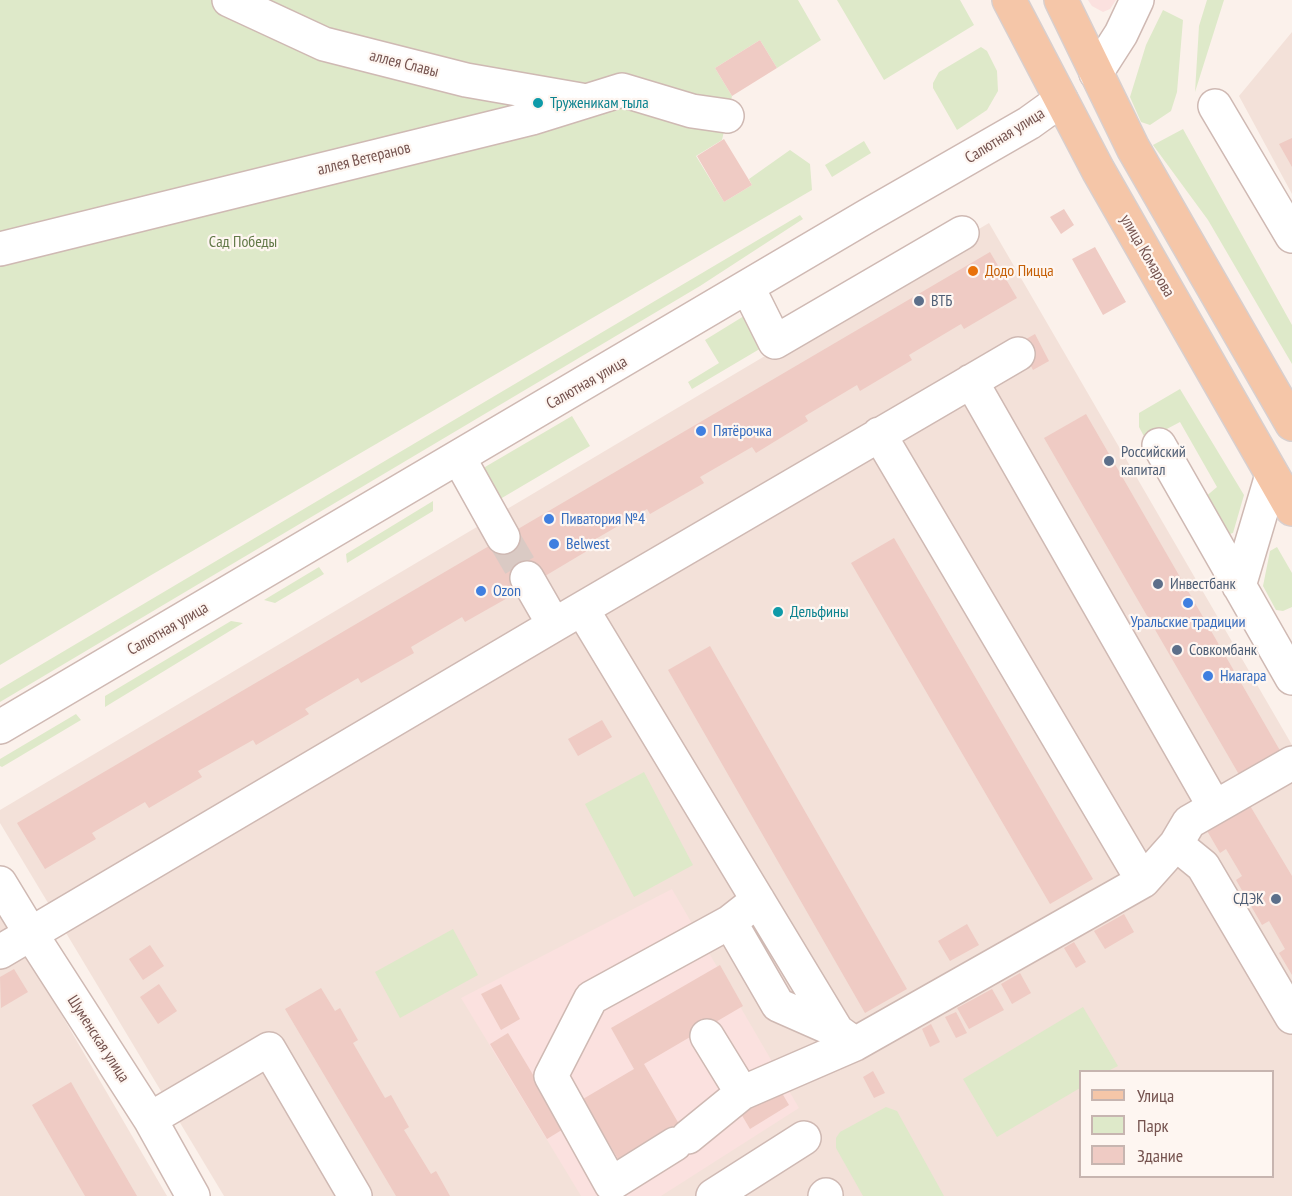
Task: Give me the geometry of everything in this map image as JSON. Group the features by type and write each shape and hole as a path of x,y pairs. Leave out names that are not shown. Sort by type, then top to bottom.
{"main road":[{"name":"улица Комарова","path":"1009,0 1103,180 1292,508"},
{"path":"1061,0 1133,148 1292,424"},
{"name":"Салютная улица","path":"1061,99 1096,73"}],"street":[{"name":"аллея Славы","path":"228,0 324,44 466,80 588,101"},
{"name":"Салютная улица","path":"1096,73 1121,34 1137,0"},
{"name":"аллея Ветеранов","path":"0,249 532,118 622,90 692,111 727,116"},
{"name":"Салютная улица","path":"0,727 867,216 1029,123 1061,99"},
{"path":"1215,106 1292,236"},
{"path":"748,288 775,342 962,233"},
{"path":"0,952 1018,354"},
{"path":"970,381 1214,806"},
{"path":"879,434 1143,881"},
{"path":"1159,445 1292,678"},
{"path":"459,458 503,537"},
{"path":"1239,586 1272,475"},
{"path":"527,578 568,617 758,900 846,1037"},
{"path":"758,900 730,922 591,998 551,1076 611,1184 682,1140 742,1094 1143,881 1176,844 1189,822 1292,763"},
{"path":"1176,844 1203,866 1292,1017"},
{"name":"Шуменская улица","path":"0,883 150,1119 193,1196"},
{"path":"730,922 778,1005 846,1037"},
{"path":"706,1036 742,1094"},
{"path":"150,1119 269,1049 355,1196"},
{"path":"713,1196 804,1138"}],"shaded area":[{"path":"1088,0 1116,0 1110,9 1103,12 1092,6"},
{"path":"1292,32 1292,194 1239,96"},
{"path":"989,223 1292,745 1292,1196 224,1196 0,823 0,810"},
{"path":"672,889 799,1108 661,1196 581,1196 461,998"},
{"path":"0,909 167,1196 0,1196"}],"green space":[{"name":"Сад Победы","path":"0,0 798,0 821,40 777,68 760,40 715,68 732,96 722,140 696,156 724,202 752,185 749,179 790,150 810,164 812,190 0,665"},
{"path":"837,0 960,0 974,25 884,80"},
{"path":"1207,0 1224,0 1195,92 1199,26"},
{"path":"1163,10 1183,20 1177,92 1171,111 1150,125 1141,122 1130,97 1146,45"},
{"path":"981,47 987,51 997,71 998,91 987,110 957,130 933,88 933,83 939,72"},
{"path":"1183,129 1292,325 1292,364 1208,220 1153,145"},
{"path":"864,141 871,153 832,177 825,165"},
{"path":"800,215 803,219 700,286 0,702 0,689"},
{"path":"744,316 763,347 692,389 688,382 719,363 705,340"},
{"path":"1180,389 1244,495 1233,533 1223,536 1204,498 1217,487 1180,422 1146,440 1139,427 1139,413"},
{"path":"572,416 590,446 490,505 481,475 485,467"},
{"path":"433,501 433,511 347,563 346,554"},
{"path":"1277,547 1292,573 1292,607 1283,611 1276,610 1263,586 1270,551"},
{"path":"319,567 324,574 275,603 264,600"},
{"path":"231,621 243,623 105,707 105,696"},
{"path":"76,714 81,720 2,767 0,766 0,759"},
{"path":"644,772 693,865 634,897 585,804"},
{"path":"453,929 478,975 400,1018 375,972"},
{"path":"1083,1007 1118,1066 1110,1070 1079,1070 1079,1089 997,1137 963,1079"},
{"path":"886,1107 897,1111 944,1196 863,1196 836,1148 836,1138 840,1132"}],"building":[{"path":"760,40 777,68 732,96 715,68"},
{"path":"1292,138 1292,167 1279,144"},
{"path":"724,139 752,185 724,202 697,156"},
{"path":"1064,209 1074,225 1061,234 1050,217"},
{"path":"1095,247 1126,302 1103,315 1072,259"},
{"path":"990,252 1017,298 964,329 961,324 909,355 912,360 860,391 857,385 805,416 808,421 756,453 752,447 700,477 704,483 650,514 647,509 594,540 597,545 545,576 542,570 527,578 518,592 465,622 462,617 411,647 414,653 361,683 358,678 305,709 309,714 256,745 253,740 198,771 202,777 149,808 145,802 92,833 96,839 45,869 17,823"},
{"path":"1035,334 1049,361 1033,370 1019,343"},
{"path":"1086,414 1282,754 1241,778 1044,438"},
{"path":"894,538 1093,879 1050,904 851,563"},
{"path":"710,646 907,989 865,1013 668,670"},
{"path":"602,720 612,737 578,756 568,739"},
{"path":"1249,804 1292,876 1292,975 1279,953 1285,949 1269,921 1262,925 1236,880 1242,876 1226,849 1220,853 1206,829"},
{"path":"1124,914 1134,932 1105,949 1094,931"},
{"path":"967,924 979,945 950,961 938,941"},
{"path":"1074,942 1086,962 1076,968 1064,948"},
{"path":"150,945 164,966 143,980 129,959"},
{"path":"720,965 743,1006 644,1064 679,1124 618,1159 583,1099 634,1069 611,1028"},
{"path":"14,969 28,992 1,1008 0,977"},
{"path":"1020,973 1031,993 1012,1004 1001,984"},
{"path":"159,984 177,1011 158,1024 140,997"},
{"path":"501,984 520,1019 501,1030 481,994"},
{"path":"321,988 335,1011 340,1008 358,1040 353,1043 385,1098 391,1095 409,1127 404,1130 431,1174 436,1171 450,1196 396,1196 285,1009"},
{"path":"992,989 1004,1010 969,1029 957,1008"},
{"path":"956,1012 967,1033 956,1038 945,1017"},
{"path":"931,1024 940,1042 930,1047 922,1029"},
{"path":"508,1033 565,1128 547,1139 490,1044"},
{"path":"873,1071 885,1093 874,1098 863,1077"},
{"path":"71,1082 137,1196 85,1196 32,1105"},
{"path":"776,1083 789,1105 750,1129 737,1107"}],"tunnel":[{"path":"503,537 527,578"}],"place":[{"name":"Труженикам тыла","path":"538,103"},
{"name":"Додо Пицца","path":"973,271"},
{"name":"ВТБ","path":"919,301"},
{"name":"Пятёрочка","path":"701,431"},
{"name":"Российский капитал","path":"1109,461"},
{"name":"Пиватория №4","path":"549,519"},
{"name":"Belwest","path":"554,544"},
{"name":"Инвестбанк","path":"1158,584"},
{"name":"Ozon","path":"481,591"},
{"name":"Уральские традиции","path":"1188,603"},
{"name":"Дельфины","path":"778,612"},
{"name":"Совкомбанк","path":"1177,650"},
{"name":"Ниагара","path":"1208,676"},
{"name":"СДЭК","path":"1276,899"}]}
